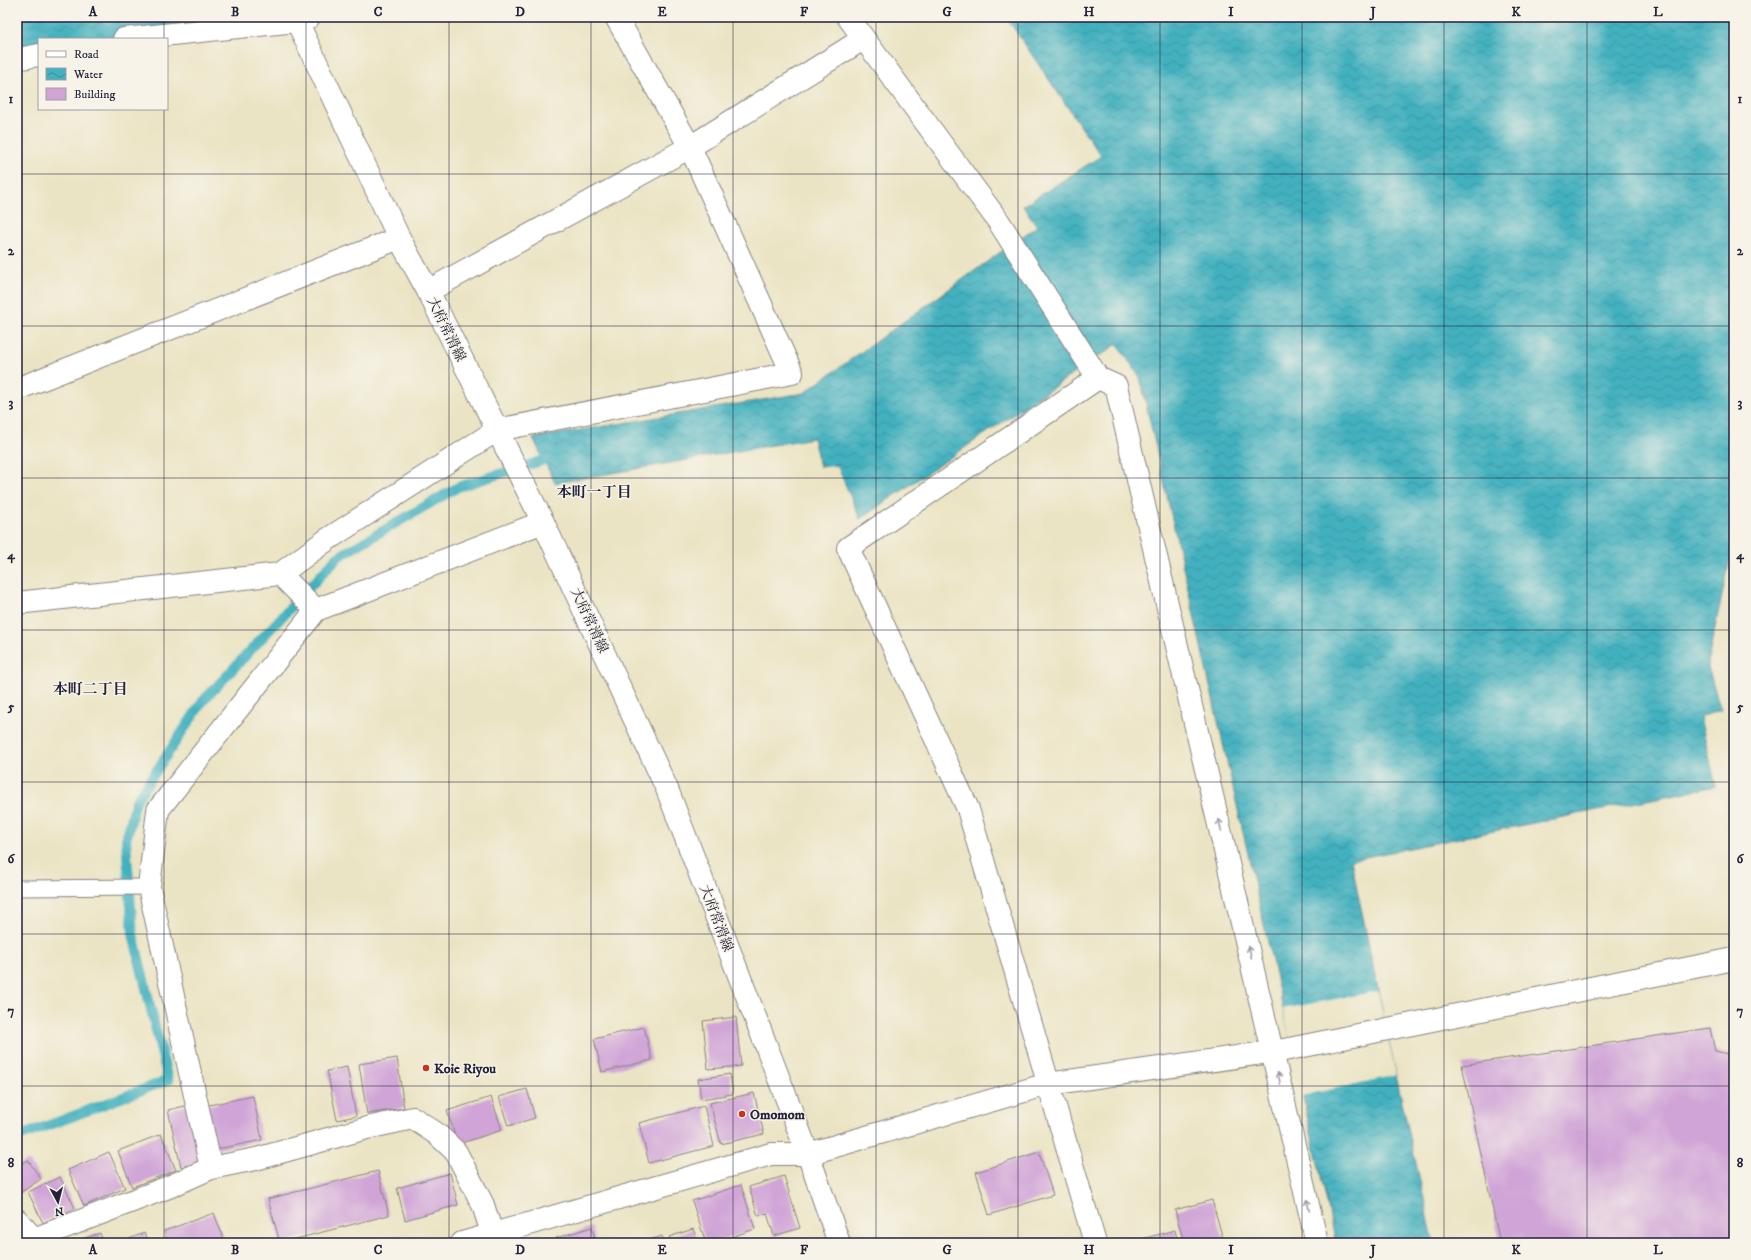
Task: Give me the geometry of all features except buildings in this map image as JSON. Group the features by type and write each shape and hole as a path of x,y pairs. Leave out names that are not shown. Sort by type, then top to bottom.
{"street":[{"path":"17,603 283,577 328,539 502,439 792,373 690,147 616,17"},
{"path":"848,17 999,222 1098,378 1116,386 1279,1051 1317,1243"},
{"path":"132,38 300,18"},
{"name":"大府常滑線","path":"300,18 399,238 428,291 543,522 667,789 808,1154 838,1243"},
{"path":"428,291 690,147 863,39"},
{"path":"17,59 38,55"},
{"path":"17,389 399,238"},
{"path":"1094,1243 968,809 848,548 1098,378"},
{"path":"211,1168 148,887 158,810 315,609 543,522"},
{"path":"283,577 315,609"},
{"path":"462,1243 496,1238 771,1154 808,1154 1048,1084 1279,1051 1734,959"},
{"path":"17,1220 34,1241 211,1168 256,1159 367,1128 413,1118 437,1134 456,1152 483,1205 496,1238"}],"lane":[{"path":"17,888 148,887"}],"water":[{"path":"17,17 221,17 101,38 38,38 38,49 17,53"},
{"path":"1006,17 1734,17 1734,541 1707,664 1721,710 1700,717 1716,786 1351,860 1396,1075 1434,1243 1336,1243 1140,377 1117,344 860,519 837,465 820,467 813,438 555,483 533,438 804,393 1037,226 1023,206 1101,156"}],"pier":[{"path":"1378,991 1396,1075 1301,1096 1283,1009"}],"waterway":[{"path":"18,1137 168,1080 133,934 126,840 136,801 203,701 338,557 458,487 544,460"}],"place":[{"name":"Koie Riyou","path":"426,1068"},
{"name":"Omomom","path":"742,1114"}],"district":[{"name":"本町一丁目","path":"594,492"},
{"name":"本町二丁目","path":"90,689"}]}
